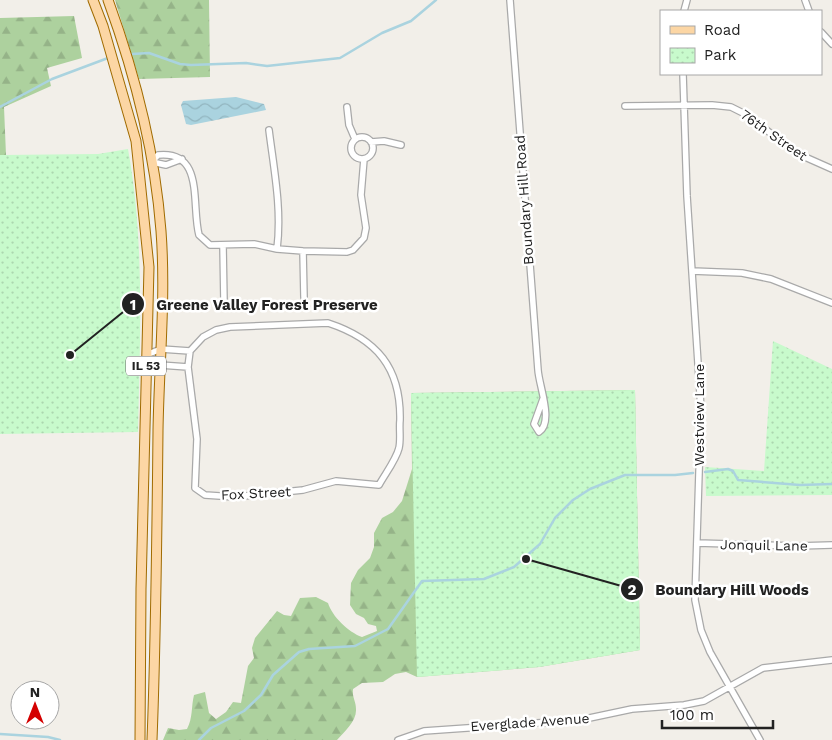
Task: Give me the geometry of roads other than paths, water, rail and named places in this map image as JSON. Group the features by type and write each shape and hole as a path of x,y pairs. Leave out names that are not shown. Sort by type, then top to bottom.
{"main road":[{"name":"IL 53","path":"93,0 103,26 136,141 149,267 140,740"},
{"name":"IL 53","path":"108,0 141,108 152,162 161,233 163,312 160,365 152,740"}],"street":[{"name":"Boundary Hill Road","path":"510,0 536,350 547,420 546,425 539,432 534,424 534,418 543,399"},
{"path":"822,33 832,44"},
{"name":"Westview Lane","path":"683,75 692,271 701,409 695,587 697,615 705,642 760,740"},
{"name":"76th Street","path":"625,106 720,105 739,110 796,153 832,169"},
{"path":"347,106 348,125 356,139"},
{"path":"269,130 278,190 279,230 277,249"},
{"path":"371,142 372,153 364,159 357,158 351,153 351,145 356,139 362,137 371,142 384,141 401,145"},
{"path":"182,159 166,165 152,162 158,155 172,154 182,159 192,173 199,235 210,245 254,244 277,249 347,252 360,246 366,228 360,195 364,159"},
{"path":"223,246 224,302"},
{"path":"303,251 304,297"},
{"path":"692,271 742,273 771,279 832,304"},
{"name":"Fox Street","path":"188,367 197,439 195,488 205,495 235,497 303,490 336,481 379,485 399,448 399,395 396,382 388,363 351,331 328,323 230,327 216,330 203,337 190,351"},
{"name":"IL 53","path":"146,355 161,349"},
{"path":"160,365 188,367 190,351 161,349"},
{"name":"IL 53","path":"146,355 160,365"},
{"name":"Jonquil Lane","path":"697,543 798,546 832,545"},
{"name":"Everglade Avenue","path":"398,740 424,731 580,720 632,709 684,706 704,701 757,670 772,665 832,660"}],"water":[{"path":"236,97 264,104 266,110 191,125 186,124 181,105 183,101"}],"waterway":[{"path":"132,54 149,53 180,64 191,65 246,63 267,66 340,58 382,33 411,21 436,0"},
{"path":"0,107 52,79 108,58"},
{"path":"705,472 728,469 733,471 738,480 800,485 832,484"},
{"path":"199,740 211,728 244,711 261,695 273,675 299,652 309,649 355,646 388,629 422,581 484,579 514,567 540,544 555,518 573,500 590,489 625,475 693,473"},
{"path":"0,734 48,737 60,740"}],"place":[{"name":"Greene Valley Forest Preserve","path":"70,355"},
{"name":"Boundary Hill Woods","path":"526,559"}]}
